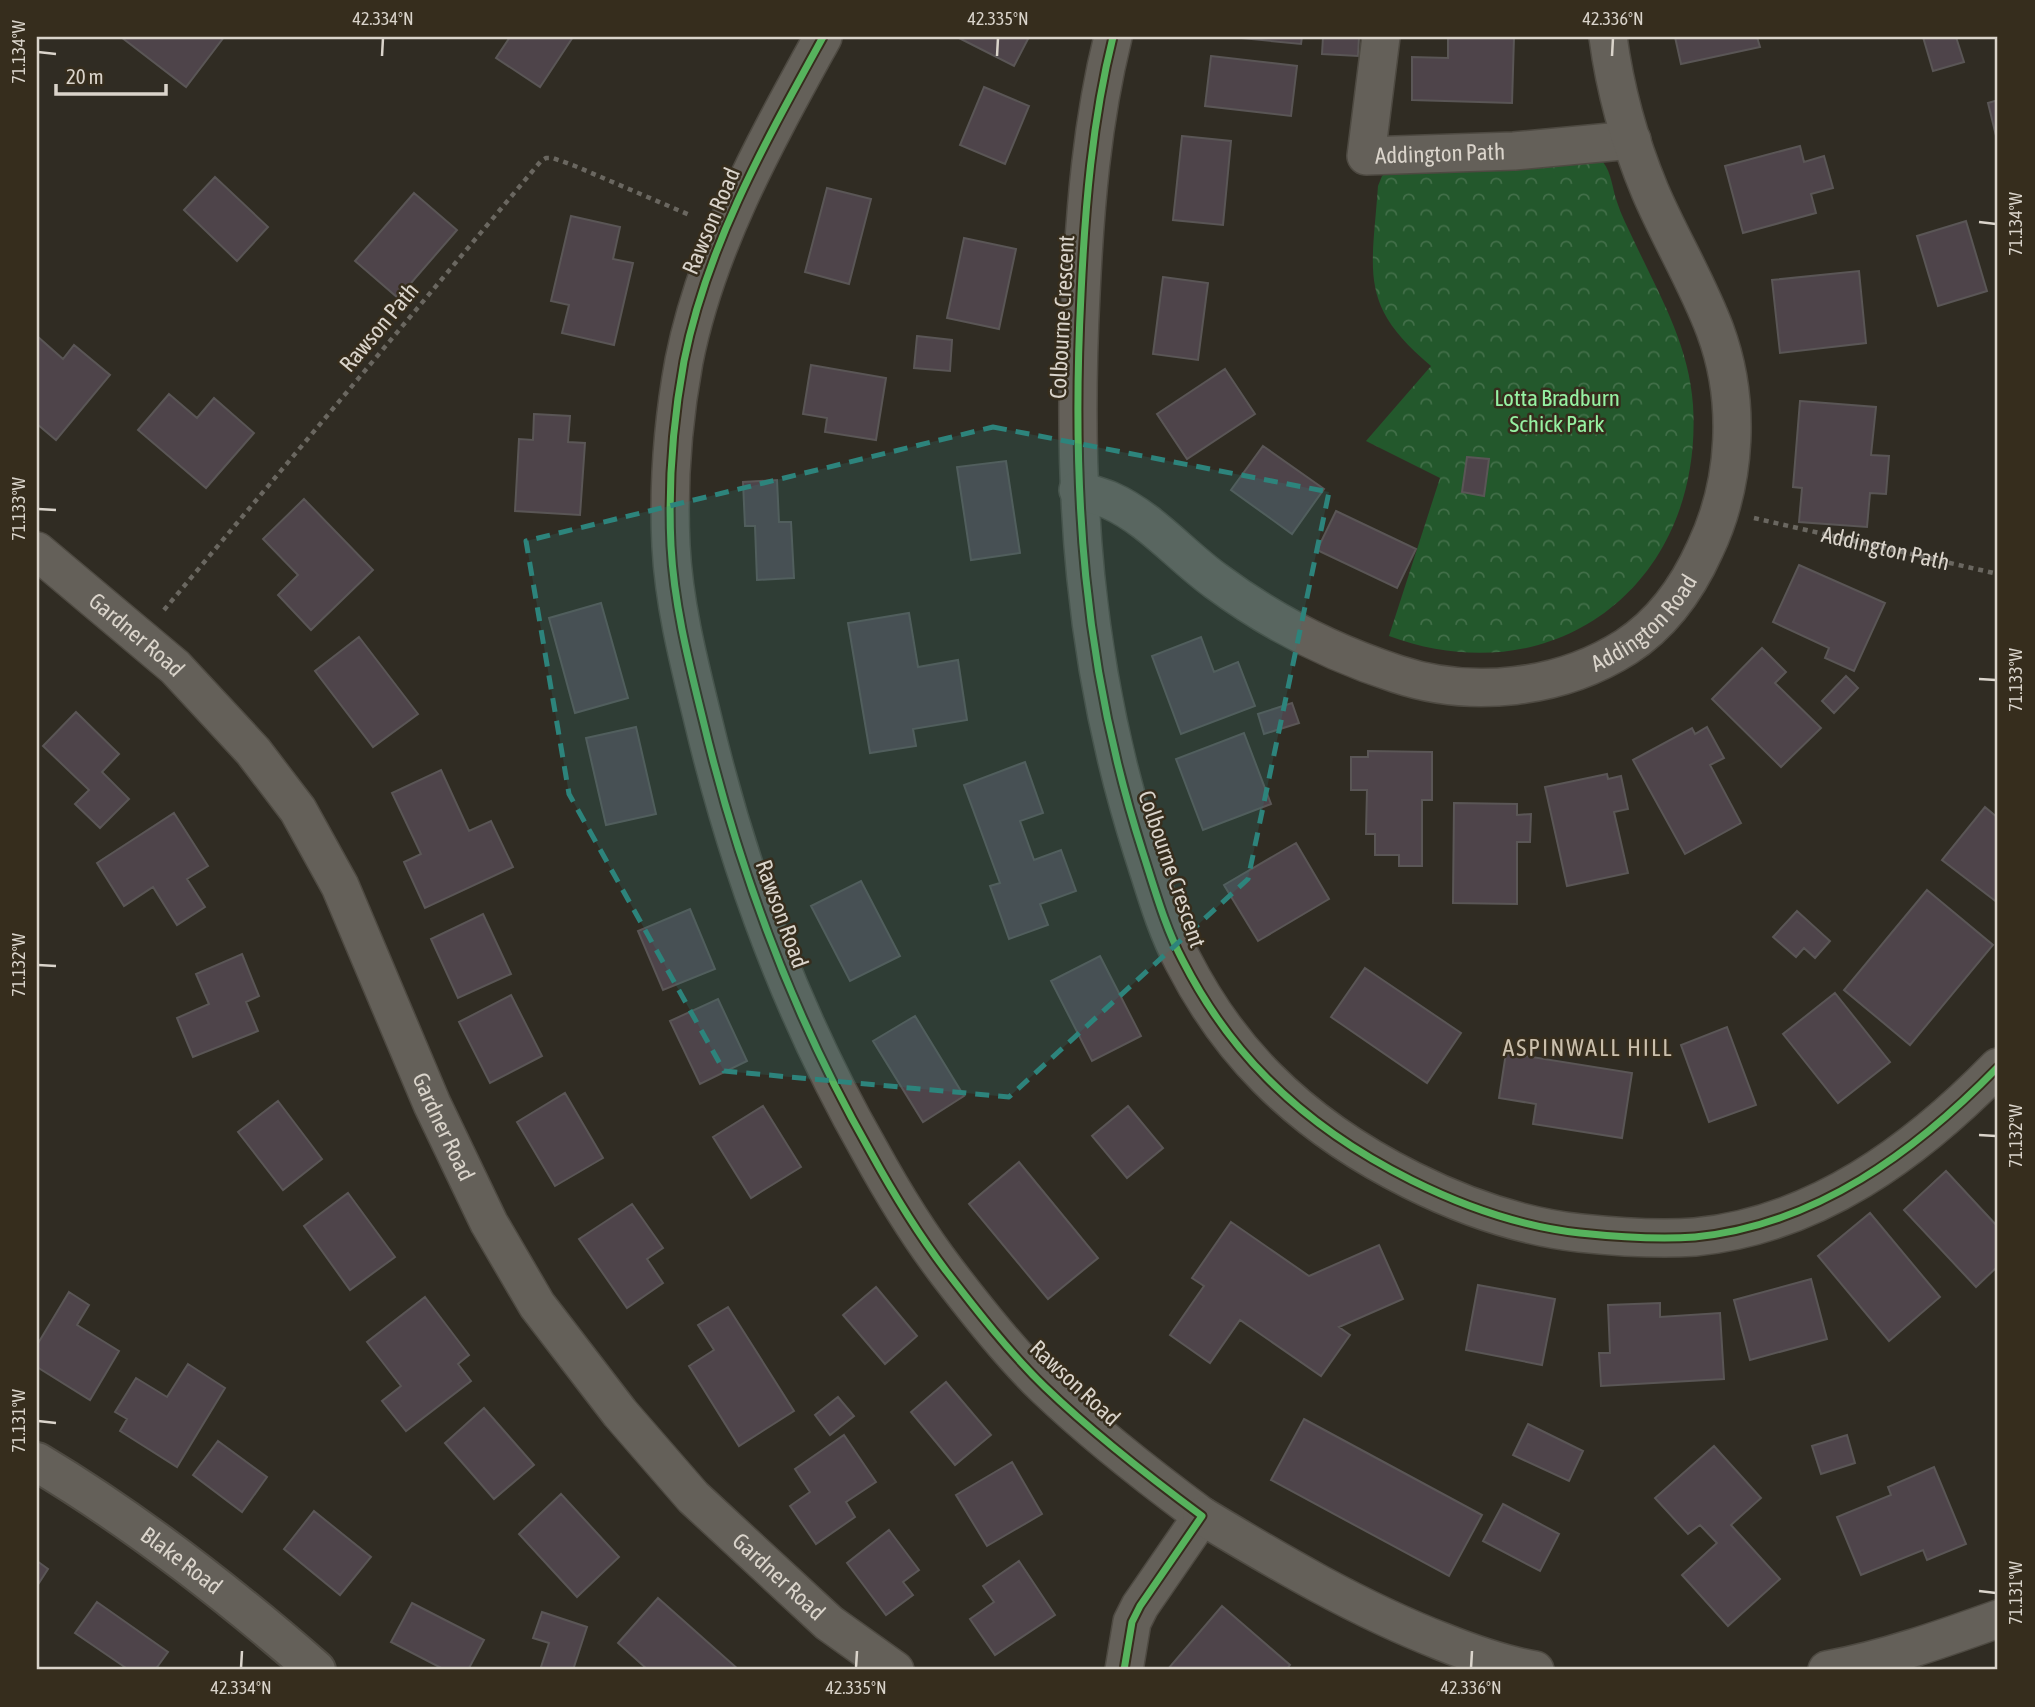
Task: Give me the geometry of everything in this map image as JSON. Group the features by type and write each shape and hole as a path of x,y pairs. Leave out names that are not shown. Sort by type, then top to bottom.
{"street":[{"name":"Rawson Road","path":"823,37 768,137 721,241 696,316 679,392 672,467 671,549 682,632 713,763 743,866 804,1021 844,1104 902,1207 946,1272 1044,1386 1140,1468 1202,1516 1329,1590 1374,1613 1453,1646 1535,1670"},
{"name":"Colbourne Crescent","path":"1113,37 1096,120 1083,249 1076,405 1083,556 1104,707 1134,825 1177,950 1204,998 1235,1043 1301,1108 1392,1170 1436,1192 1519,1223 1554,1230 1645,1238 1708,1235 1760,1225 1811,1206 1875,1172 1916,1143 1998,1067"},
{"name":"Addington Path","path":"1381,37 1366,156 1514,152 1632,140"},
{"name":"Addington Road","path":"1078,490 1108,500 1128,511 1213,580 1281,625 1331,649 1422,681 1460,686 1524,685 1571,674 1617,653 1656,624 1692,578 1718,519 1728,472 1732,425 1728,380 1715,329 1653,199 1622,105 1608,37"},
{"name":"Gardner Road","path":"37,551 175,667 253,751 298,810 340,886 432,1104 477,1200 537,1305 620,1413 692,1497 829,1623 895,1670"},
{"name":"Blake Road","path":"37,1462 73,1483 195,1571 316,1670"},
{"path":"1124,1670 1132,1622 1140,1606 1202,1516"},
{"path":"1827,1670 1933,1643 1998,1619"}],"highlighted area":[{"path":"993,427 1329,492 1248,879 1009,1097 724,1071 569,794 526,541"}],"green space":[{"name":"Lotta Bradburn Schick Park","path":"1603,162 1608,171 1620,212 1663,300 1686,362 1693,405 1690,468 1674,524 1646,572 1608,610 1562,637 1509,651 1451,651 1389,636 1440,478 1366,441 1431,366 1391,324 1375,286 1373,242 1378,186 1382,176 1395,167"}],"building":[{"path":"121,37 224,37 186,87"},
{"path":"510,37 573,37 540,87 496,58"},
{"path":"957,37 1029,37 1014,66"},
{"path":"1231,37 1302,37 1301,44"},
{"path":"1323,37 1359,37 1358,56 1322,54"},
{"path":"1448,37 1514,37 1512,103 1412,100 1412,57 1448,58"},
{"path":"1675,37 1757,37 1760,47 1681,64"},
{"path":"1923,37 1956,37 1964,62 1933,71"},
{"path":"1211,56 1297,66 1291,116 1205,106"},
{"path":"984,87 1029,106 1005,164 960,145"},
{"path":"1998,100 1998,144 1988,103"},
{"path":"1182,136 1231,141 1223,225 1173,220"},
{"path":"1800,146 1804,162 1824,156 1833,188 1811,194 1816,213 1743,233 1725,166"},
{"path":"215,177 268,227 237,261 184,210"},
{"path":"827,188 871,199 849,284 805,272"},
{"path":"414,193 457,230 398,298 355,261"},
{"path":"571,216 620,227 613,259 633,263 614,345 562,333 569,305 551,301"},
{"path":"1966,221 1987,291 1938,306 1917,236"},
{"path":"964,238 1016,249 999,329 947,318"},
{"path":"1859,271 1866,343 1780,353 1772,280"},
{"path":"1163,277 1208,283 1198,360 1153,354"},
{"path":"37,336 63,359 74,345 110,375 56,440 37,424"},
{"path":"917,336 952,340 950,371 914,368"},
{"path":"811,365 886,378 876,440 825,432 827,418 803,414"},
{"path":"1225,369 1255,414 1187,459 1157,414"},
{"path":"169,394 197,418 214,398 254,433 206,488 138,430"},
{"path":"1800,401 1876,407 1871,455 1889,456 1886,494 1870,493 1867,527 1799,522 1802,488 1793,487"},
{"path":"534,414 570,416 568,442 585,443 580,515 515,511 519,439 533,440"},
{"path":"1263,446 1324,489 1292,534 1231,490"},
{"path":"1467,457 1489,459 1484,496 1462,492"},
{"path":"1006,461 1020,553 971,560 957,467"},
{"path":"777,480 779,522 791,522 794,578 757,580 755,526 745,526 743,482"},
{"path":"304,499 373,570 311,630 278,595 298,575 263,539"},
{"path":"1336,511 1416,549 1397,588 1317,550"},
{"path":"1799,565 1885,603 1854,671 1825,658 1829,648 1773,622"},
{"path":"601,603 628,698 575,713 549,618"},
{"path":"909,613 918,667 958,660 967,720 913,729 916,746 870,753 848,623"},
{"path":"359,637 418,714 373,747 315,671"},
{"path":"1201,637 1214,672 1238,662 1255,706 1181,734 1152,656"},
{"path":"1762,648 1786,672 1775,683 1821,728 1781,767 1712,699"},
{"path":"1846,676 1858,688 1834,713 1822,701"},
{"path":"1292,703 1299,723 1264,734 1258,714"},
{"path":"76,712 119,754 102,772 129,799 100,828 75,804 89,790 43,746"},
{"path":"636,727 656,814 606,825 586,738"},
{"path":"1707,727 1724,758 1710,765 1741,823 1685,854 1633,760 1692,728 1695,734"},
{"path":"1244,733 1271,804 1203,830 1176,759"},
{"path":"1368,751 1432,752 1432,800 1422,800 1422,866 1399,866 1399,855 1375,855 1375,834 1366,834 1367,790 1351,790 1351,757 1368,757"},
{"path":"1025,762 1043,813 1020,821 1034,860 1061,850 1076,891 1040,904 1048,925 1009,939 990,886 1000,883 964,785"},
{"path":"441,770 469,831 491,821 513,867 425,908 404,862 421,854 392,793"},
{"path":"1607,774 1608,779 1621,776 1628,809 1614,812 1628,873 1567,886 1545,787"},
{"path":"1454,803 1517,804 1517,815 1531,814 1530,842 1517,842 1517,904 1453,903"},
{"path":"1985,807 1998,818 1998,903 1942,860"},
{"path":"174,813 208,866 187,879 205,907 177,925 153,887 124,906 97,863"},
{"path":"1296,843 1329,899 1258,941 1224,885"},
{"path":"861,881 900,956 850,981 811,906"},
{"path":"1927,890 1993,945 1910,1045 1844,990"},
{"path":"690,909 715,969 663,990 638,931"},
{"path":"1797,911 1830,941 1815,958 1804,948 1796,957 1773,937"},
{"path":"483,914 511,974 458,998 431,939"},
{"path":"242,954 259,996 246,1002 258,1031 193,1057 177,1018 209,1004 196,974"},
{"path":"1100,956 1141,1036 1092,1061 1051,981"},
{"path":"1365,968 1461,1033 1427,1083 1331,1017"},
{"path":"1835,993 1890,1062 1838,1103 1783,1034"},
{"path":"511,995 542,1056 490,1083 459,1022"},
{"path":"718,999 747,1061 700,1084 670,1021"},
{"path":"915,1016 964,1096 923,1122 873,1041"},
{"path":"1727,1027 1756,1105 1709,1122 1681,1045"},
{"path":"1506,1053 1632,1073 1622,1138 1533,1124 1536,1104 1499,1098"},
{"path":"565,1093 603,1158 555,1186 517,1122"},
{"path":"278,1101 322,1159 283,1190 238,1132"},
{"path":"763,1106 801,1167 751,1198 713,1137"},
{"path":"1128,1106 1163,1148 1127,1178 1092,1136"},
{"path":"1019,1162 1098,1258 1048,1299 969,1204"},
{"path":"1946,1171 1998,1227 1998,1266 1976,1287 1904,1210"},
{"path":"348,1193 395,1257 350,1290 304,1226"},
{"path":"632,1204 663,1248 647,1259 663,1283 627,1308 579,1239"},
{"path":"1870,1213 1940,1297 1889,1341 1818,1256"},
{"path":"1231,1222 1309,1276 1379,1245 1403,1299 1339,1327 1350,1335 1321,1376 1240,1320 1210,1363 1170,1335 1204,1286 1192,1278"},
{"path":"1811,1279 1827,1339 1750,1360 1734,1300"},
{"path":"1478,1285 1555,1299 1542,1365 1466,1350"},
{"path":"876,1287 917,1336 885,1364 843,1315"},
{"path":"69,1292 89,1305 77,1325 119,1351 90,1400 37,1367 37,1345"},
{"path":"425,1297 469,1355 458,1364 471,1381 406,1431 382,1401 401,1386 367,1342"},
{"path":"1660,1303 1660,1317 1720,1313 1724,1379 1601,1386 1599,1353 1610,1353 1608,1305"},
{"path":"728,1307 794,1411 739,1446 689,1366 714,1350 698,1325"},
{"path":"188,1364 225,1388 177,1467 120,1431 127,1419 115,1412 136,1378 167,1397"},
{"path":"946,1382 991,1435 955,1465 911,1412"},
{"path":"838,1397 854,1416 830,1435 815,1415"},
{"path":"484,1408 534,1465 494,1499 445,1443"},
{"path":"1304,1419 1482,1515 1449,1576 1271,1480"},
{"path":"1528,1424 1583,1451 1569,1481 1513,1455"},
{"path":"844,1435 876,1482 846,1502 855,1517 816,1544 790,1506 810,1492 795,1469"},
{"path":"1847,1435 1855,1463 1821,1474 1812,1446"},
{"path":"218,1441 267,1477 242,1512 193,1475"},
{"path":"1714,1446 1761,1498 1731,1525 1780,1579 1728,1626 1682,1575 1717,1543 1700,1525 1688,1534 1655,1498"},
{"path":"1012,1462 1042,1514 987,1546 956,1495"},
{"path":"1934,1467 1966,1544 1927,1560 1923,1550 1861,1575 1837,1517 1891,1495 1888,1487"},
{"path":"561,1494 619,1557 577,1597 519,1534"},
{"path":"1503,1504 1559,1534 1540,1571 1483,1541"},
{"path":"314,1511 371,1557 340,1595 284,1549"},
{"path":"889,1530 919,1570 903,1582 913,1595 886,1615 847,1563"},
{"path":"37,1561 48,1569 37,1586"},
{"path":"1019,1561 1055,1615 995,1655 970,1619 994,1602 983,1586"},
{"path":"658,1598 739,1670 648,1670 618,1643"},
{"path":"97,1602 168,1652 155,1670 129,1670 75,1633"},
{"path":"412,1603 484,1640 468,1670 445,1670 391,1642"},
{"path":"1222,1606 1290,1665 1286,1670 1168,1669"},
{"path":"542,1612 587,1627 573,1670 540,1670 549,1643 533,1638"}],"cycle path":[{"path":"823,37 741,194 723,234 694,318 680,384 671,476 671,546 679,612 717,776 733,832 771,942 816,1048 888,1182 947,1272 1032,1374 1102,1438 1202,1516 1140,1606 1132,1622 1124,1670"},
{"path":"1113,37 1100,100 1087,197 1078,366 1080,507 1094,646 1123,784 1166,922 1201,993 1220,1023 1243,1051 1298,1107 1333,1133 1371,1158 1453,1199 1496,1215 1538,1226 1580,1233 1651,1238 1695,1237 1739,1230 1782,1217 1822,1200 1898,1155 1933,1128 1998,1067"}],"district":[{"name":"ASPINWALL HILL","path":"1588,1048"}]}
